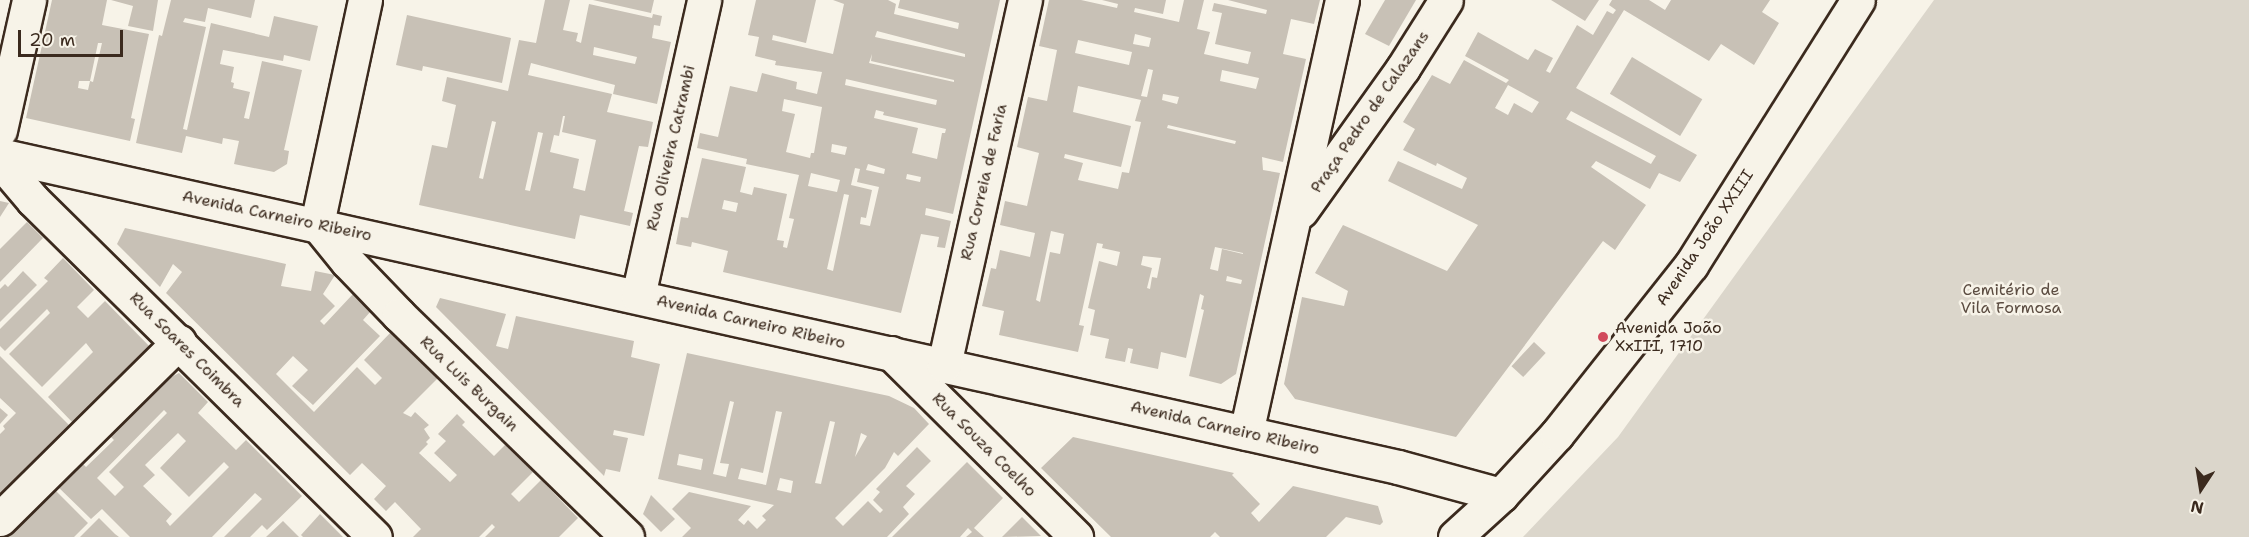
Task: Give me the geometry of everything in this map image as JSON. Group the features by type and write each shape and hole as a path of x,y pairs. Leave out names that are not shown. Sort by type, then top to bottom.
{"street":[{"path":"0,130 29,0"},
{"path":"317,224 365,0"},
{"name":"Rua Oliveira Catrambi","path":"638,296 704,0"},
{"name":"Rua Correia de Faria","path":"944,365 1025,0"},
{"path":"1246,433 1342,0"},
{"name":"Praça Pedro de Calazans","path":"1293,222 1403,68 1446,0"},
{"name":"Avenida João XXIII","path":"1455,537 1501,495 1557,434 1691,265 1858,0"},
{"name":"Avenida Carneiro Ribeiro","path":"0,155 1398,467 1501,495"},
{"name":"Rua Soares Coimbra","path":"0,161 33,200 375,537"},
{"name":"Rua Luis Burgain","path":"317,224 347,261 399,315 627,537"},
{"path":"0,519 179,342"},
{"name":"Rua Souza Coelho","path":"891,353 1076,537"}],"green space":[{"name":"Cemitério de Vila Formosa","path":"1934,0 2249,0 2249,537 1523,537 1618,437"}],"building":[{"path":"52,0 107,0 102,25 149,34 131,118 135,119 130,141 26,118","holes":["98,43 102,43 93,82 90,81","79,81 90,81 88,90 78,88"]},
{"path":"111,0 158,0 153,31 128,26 133,6"},
{"path":"171,0 255,0 251,18 208,8 205,22 185,18 183,22 206,27 183,129 187,130 211,23 269,37 274,16 318,26 310,61 284,55 283,61 223,50 220,64 234,67 231,82 234,83 233,88 250,92 244,118 249,119 262,61 302,70 284,150 289,151 287,164 274,172 234,164 239,141 223,138 222,144 186,136 182,153 136,143 159,35 162,36"},
{"path":"545,0 570,0 563,30 578,33 576,41 581,43 589,4 652,18 653,14 662,16 660,26 654,25 652,38 671,42 657,104 613,94 615,85 531,63 528,75 612,94 607,112 653,122 648,147 639,146 624,211 633,213 630,226 580,215 575,239 419,205 432,145 447,148 456,105 442,101 447,77 508,91 519,40 536,43","holes":["594,47 637,57 635,64 593,55","563,116 565,116 562,132 596,140 585,191 573,188 579,159 550,152 554,135 559,136","492,121 496,122 483,179 479,178","538,132 543,133 530,191 525,190"]},
{"path":"593,0 654,0 651,13"},
{"path":"756,0 816,0 806,43 773,35 772,40 833,54 844,4 833,0 888,0 896,4 894,14 958,29 959,23 898,8 900,0 1000,0 953,214 926,208 925,215 951,221 945,248 937,247 939,237 921,234 901,313 723,272 728,251 692,242 691,247 676,244 681,217 688,218 702,158 746,167 740,192 752,195 754,187 787,194 777,240 784,241 783,247 787,248 794,219 789,218 799,175 746,164 747,159 697,148 700,133 718,137 730,86 757,92 762,73 797,82 796,89 817,94 822,72 775,65 776,61 755,56 759,37 748,35","holes":["877,31 965,54 965,57 875,37","872,54 871,61 954,80 954,82 869,63","846,79 937,100 936,105 845,85","784,99 822,107 814,153 811,153 810,158 786,152 795,114 782,111","876,110 884,112 883,115 946,129 945,133 942,133 937,159 912,153 918,128 874,118","832,144 847,147 845,155 831,152","868,164 885,169 884,174 866,170","855,168 860,169 857,182 879,187 870,226 860,224 861,217 866,218 872,190 851,185","811,173 840,180 837,192 808,186","907,174 921,177 920,182 906,179","844,194 849,195 833,271 827,269","724,200 738,203 736,212 722,209"]},
{"path":"1049,0 1081,0 1117,8 1118,4 1102,0 1166,0 1163,14 1135,8 1134,12 1179,22 1184,0 1204,0 1197,29 1210,32 1204,54 1248,64 1251,52 1215,44 1222,13 1212,11 1214,3 1266,14 1267,10 1228,0 1320,0 1314,24 1291,19 1283,54 1306,59 1283,162 1262,157 1263,170 1280,173 1236,374 1221,384 1189,376 1204,310 1201,309 1204,296 1200,294 1186,358 1161,352 1158,369 1130,363 1133,349 1128,348 1125,362 1105,358 1109,339 1090,335 1095,310 1088,308 1099,261 1117,266 1120,252 1102,248 1103,244 1097,243 1079,325 1084,326 1078,352 999,335 1004,311 982,306 991,268 996,269 1000,250 1030,257 1035,233 1000,225 1005,201 1027,206 1039,153 1017,147 1028,97 1047,101 1057,50 1039,46","holes":["1135,34 1151,38 1149,47 1133,44","1078,40 1132,52 1129,65 1075,53","1148,69 1153,70 1147,97 1141,96","1222,70 1259,78 1256,89 1220,81","1078,86 1141,100 1135,121 1141,122 1129,173 1122,172 1118,189 1078,180 1083,163 1064,158 1065,154 1121,167 1131,126 1073,112","1163,94 1179,97 1177,104 1162,100","1168,125 1236,141 1235,144 1167,128","1051,231 1064,234 1060,254 1050,252 1040,302 1036,300","1215,247 1243,254 1222,249 1218,271 1210,269","1143,256 1161,258 1157,278 1152,277 1150,289 1147,288 1152,268 1141,265","1227,276 1242,280 1241,284 1226,281"]},
{"path":"1385,0 1416,0 1389,46 1365,34"},
{"path":"1551,0 1599,0 1585,21"},
{"path":"1612,0 1649,0 1665,10 1671,0 1770,0 1762,12 1779,23 1754,65 1721,44 1709,61 1624,10 1576,88 1697,155 1680,182 1659,173 1650,189 1596,161 1591,167 1646,205 1615,250 1603,241 1456,437 1295,399 1284,384 1302,297 1344,306 1348,291 1315,273 1343,225 1447,271 1478,225 1388,181 1398,161 1462,189 1467,178 1403,150 1415,129 1403,122 1432,75 1450,84 1464,60 1506,83 1509,80 1465,56 1478,32 1528,60 1535,49 1553,58 1546,71 1550,73 1577,25 1593,35 1607,11 1613,14 1616,10 1609,5","holes":["1508,85 1539,102 1532,113 1514,103 1508,115 1495,108","1571,111 1656,156 1651,164 1566,119"]},
{"path":"407,15 511,38 502,83 423,66 422,71 396,65"},
{"path":"1632,57 1702,99 1680,136 1610,94"},
{"path":"0,201 9,203 0,217"},
{"path":"27,222 43,238 0,282 0,249"},
{"path":"125,228 286,264 281,286 311,291 315,271 335,275 323,294 335,306 320,321 324,325 353,294 371,311 363,320 380,336 313,405 292,386 308,370 293,356 276,374 314,412 357,367 375,385 382,378 364,360 392,331 438,378 403,413 411,417 415,412 429,425 424,429 430,438 426,442 428,444 419,453 450,482 457,475 434,453 446,441 438,434 457,414 465,422 462,425 494,456 505,445 533,472 511,494 519,502 541,480 578,518 559,537 485,537 495,527 492,524 479,537 413,537 421,529 395,502 386,511 374,499 386,486 362,463 350,475 166,293 182,272 173,264 160,287 117,244"},
{"path":"63,258 94,290 77,307 88,318 105,301 154,351 123,382 118,378 73,423 48,397 93,352 86,343 42,387 9,354 50,313 47,309 5,351 0,346 0,329 48,281 44,278"},
{"path":"23,271 37,285 0,322 0,289 5,284 8,287"},
{"path":"440,298 506,314 496,346 508,349 516,316 634,341 631,357 660,364 644,436 614,430 613,435 628,438 620,472 606,469 604,476 436,307"},
{"path":"1534,342 1546,353 1523,377 1511,366"},
{"path":"687,353 889,396 914,408 929,424 898,456 894,452 885,468 835,518 843,526 868,501 880,513 883,510 873,500 880,492 876,489 917,447 931,461 906,486 915,494 903,507 909,514 887,537 682,537 691,528 672,509 689,492 751,506 738,520 744,525 748,520 757,529 766,520 762,516 774,505 658,479","holes":["730,401 734,402 720,463 729,464 726,477 713,474","776,411 782,412 766,485 738,479 741,468 763,473","830,421 835,422 821,484 815,483","861,433 867,436 855,457","679,454 703,459 701,470 677,465","780,478 793,481 791,493 777,490"]},
{"path":"0,356 74,430 0,505 0,434 5,429 3,426 16,413 0,398"},
{"path":"179,373 208,402 198,413 236,450 246,440 302,496 267,530 262,525 250,537 224,537 262,499 255,493 212,537 130,537 102,509 91,519 54,483 78,459 86,467 114,440 105,431 158,384","holes":["164,410 167,413 109,472 124,487 115,496 97,478","178,433 186,441 160,468 189,497 224,462 229,467 170,526 166,521 172,514 143,486 155,475 145,465"]},
{"path":"0,408 8,415 0,424"},
{"path":"1073,437 1234,473 1232,475 1260,504 1251,513 1259,522 1293,486 1378,506 1383,522 1380,525 1346,517 1326,537 1220,537 1215,532 1210,537 1111,537 1041,468"},
{"path":"967,462 1003,498 974,528 984,537 966,537 972,532 968,528 960,537 892,537"},
{"path":"54,489 88,523 74,537 1,537 10,528 13,531"},
{"path":"651,495 675,519 661,532 643,514"},
{"path":"320,514 343,537 303,537 301,535"},
{"path":"1022,517 1041,536 1002,537"},
{"path":"99,518 115,534 119,537 80,537"},
{"path":"283,521 299,537 266,537"}],"place":[{"name":"Avenida João XxIII, 1710","path":"1603,337"}]}
